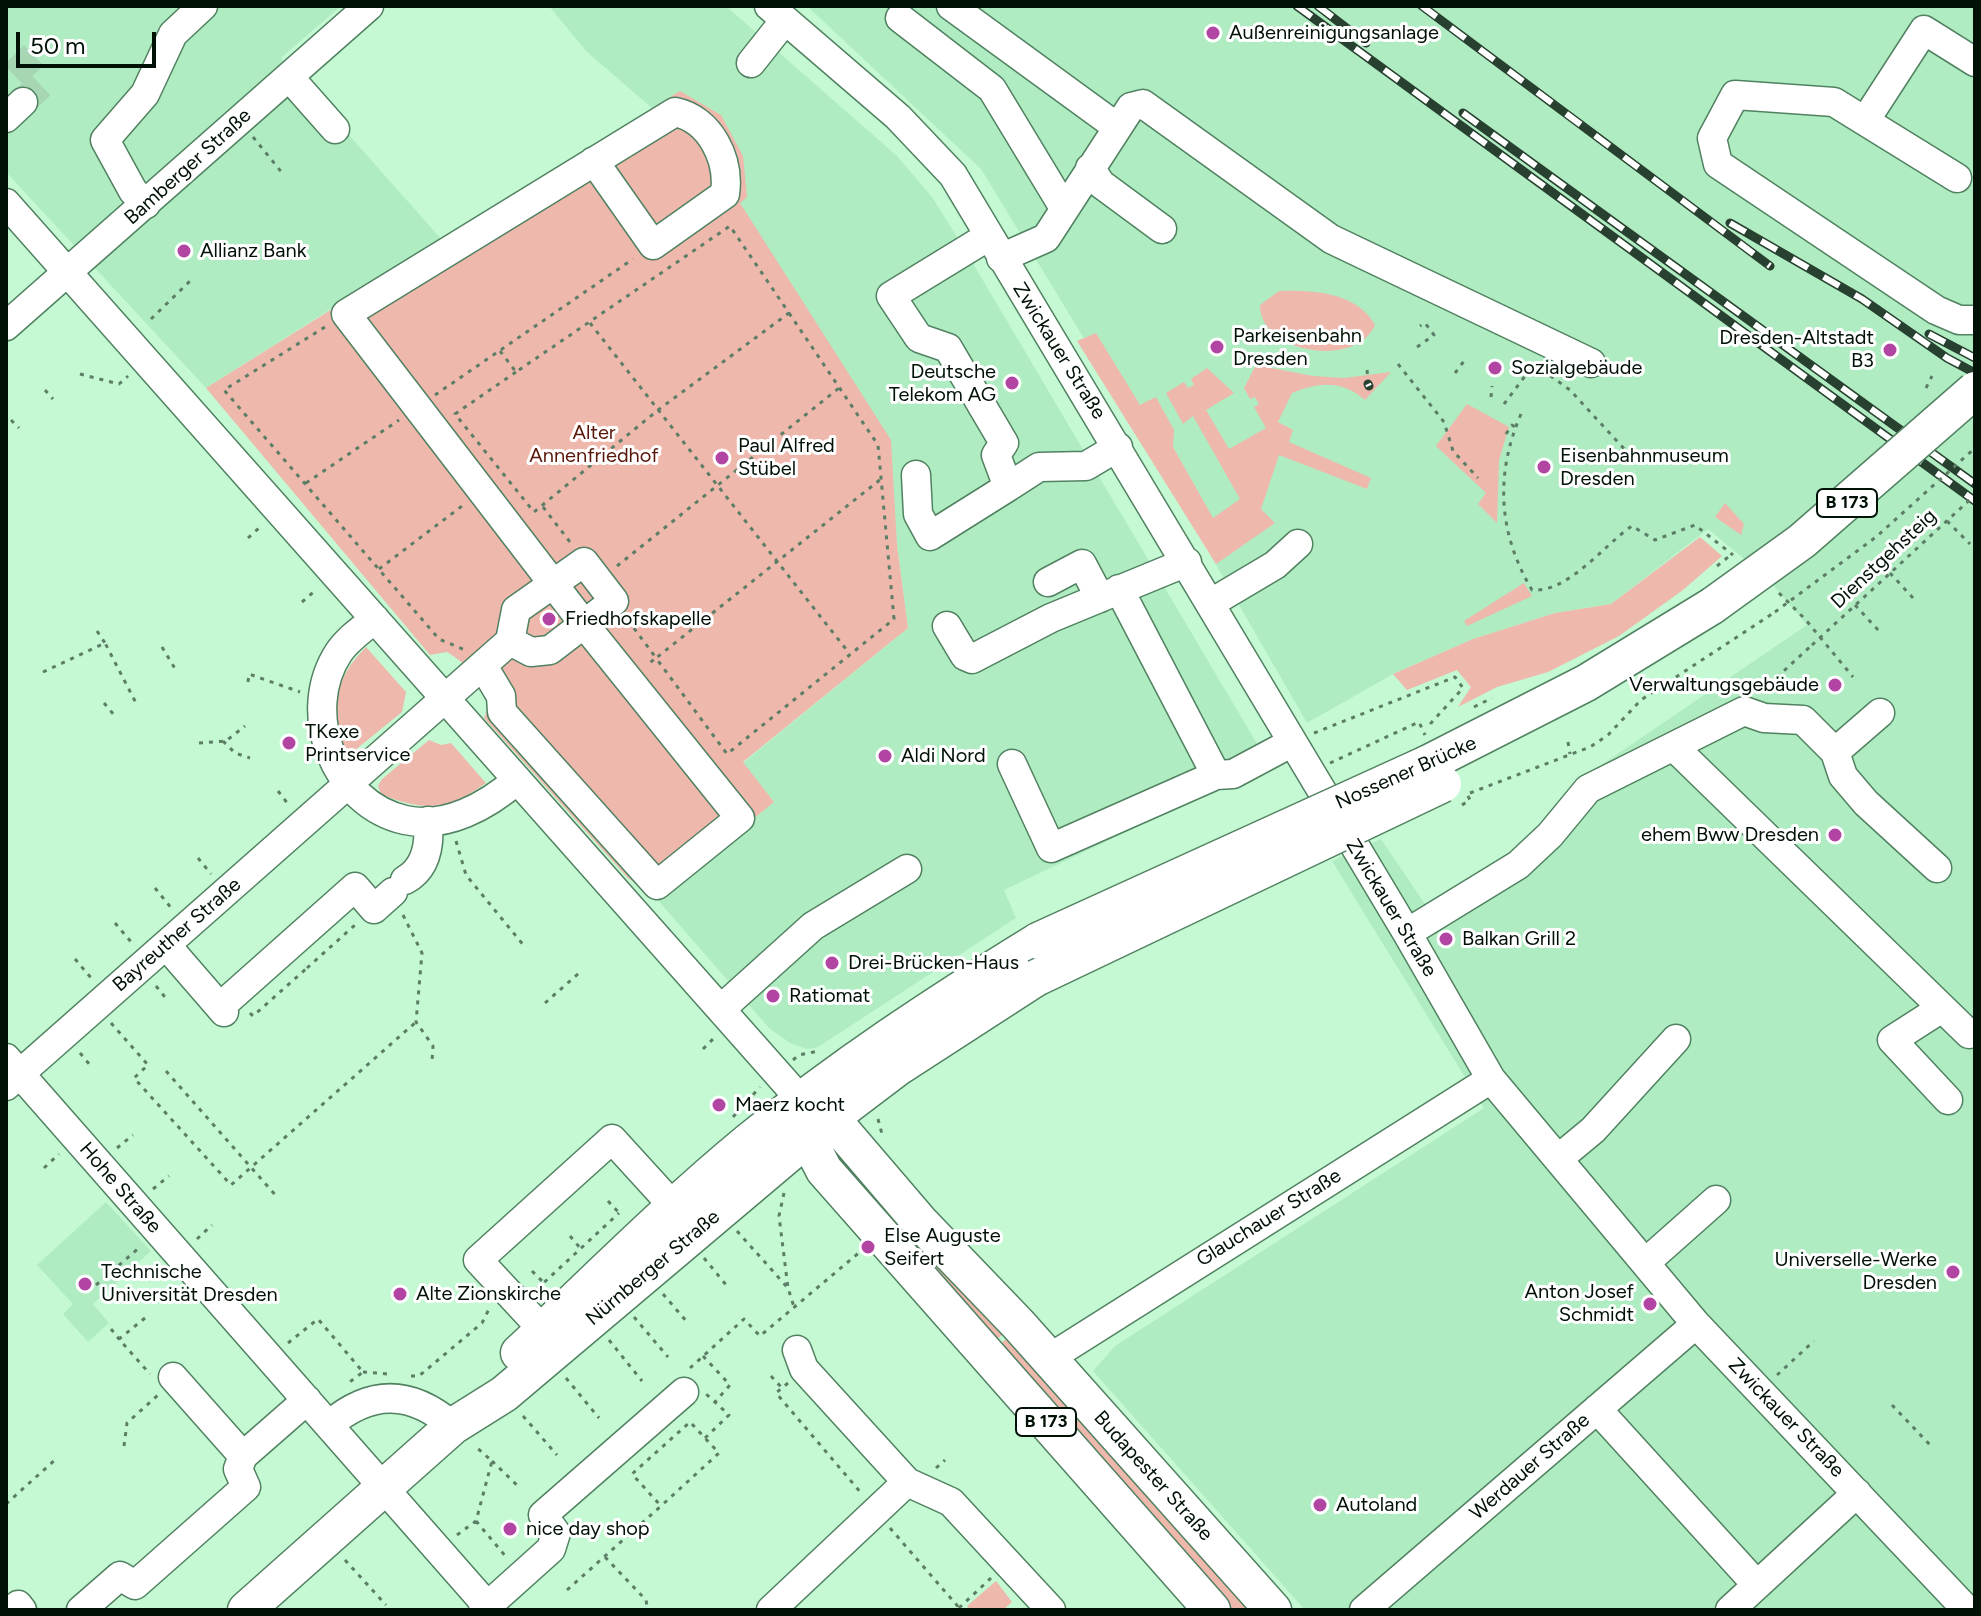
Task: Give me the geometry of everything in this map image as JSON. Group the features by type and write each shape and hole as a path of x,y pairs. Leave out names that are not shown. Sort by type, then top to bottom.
{"main road":[{"name":"Nossener Brücke","path":"1724,623 1802,541 1975,390"},
{"name":"Nossener Brücke","path":"813,1118 897,1068 1029,964 1453,788 1586,683 1724,623 1783,587 1888,500 1975,421"},
{"name":"Nürnberger Straße","path":"462,1420 492,1378 537,1331 674,1207 813,1118"},
{"name":"Nürnberger Straße","path":"246,1610 462,1420 504,1394 537,1331 605,1309 720,1212 813,1118"},
{"name":"Budapester Straße","path":"813,1118 920,1222 1048,1359 1273,1610"},
{"name":"B 173","path":"813,1118 824,1170 1212,1610"}],"street":[{"path":"146,204 133,191 105,140 145,94 173,34 203,6"},
{"name":"Bamberger Straße","path":"6,326 369,6"},
{"path":"951,6 1117,127"},
{"path":"751,63 777,13"},
{"name":"Zwickauer Straße","path":"777,13 898,117 953,175 1211,603 1301,744 1491,1079 1696,1324 1967,1610"},
{"path":"900,18 992,89 1064,208"},
{"path":"1865,121 1925,18 1975,62"},
{"path":"992,89 1018,55"},
{"path":"289,77 335,129"},
{"path":"1957,178 1834,102 1735,95 1712,138 1718,164 1936,310 1959,320 1975,320"},
{"path":"1008,487 996,455 1004,443 948,348 919,338 891,296 995,247 1046,238 1131,107 1143,104 1331,239 1591,363"},
{"path":"483,666 501,696 502,712 657,885 740,818 584,624 346,314 594,161 675,112 693,116 716,143 728,176 725,194 653,245 594,161"},
{"path":"1090,168 1101,184 1162,229"},
{"path":"6,203 721,1009 813,1118"},
{"path":"916,475 918,514 930,536 1039,467 1086,466 1118,447"},
{"path":"1211,603 1275,565 1298,544"},
{"path":"947,626 965,656 972,659 1110,594 1187,562"},
{"path":"1048,582 1082,564 1110,594 1216,775"},
{"path":"599,581 584,624 550,650 531,652 510,641 516,610 553,584 599,581"},
{"path":"375,619 340,650 328,671 323,697 325,741 332,762 349,784 384,813 407,821 439,820 484,805 517,780"},
{"name":"Bayreuther Straße","path":"11,1073 96,1007 510,641"},
{"path":"1407,933 1518,865 1550,835 1588,789 1744,711 1764,718 1803,720 1835,752 1837,763 1851,785 1937,868"},
{"path":"1835,752 1880,713"},
{"path":"1012,764 1051,848 1216,775 1233,774 1301,744"},
{"path":"1675,748 1969,1034"},
{"path":"166,945 222,1010 355,887 374,909 413,875 439,820"},
{"path":"721,1009 813,926 907,869"},
{"path":"1942,1008 1892,1040 1948,1100"},
{"path":"1558,1159 1593,1130 1676,1039"},
{"name":"Hohe Straße","path":"11,1073 158,1231 384,1487 487,1609"},
{"name":"Glauchauer Straße","path":"1048,1359 1491,1079"},
{"path":"537,1331 478,1260 612,1139 674,1207"},
{"path":"1645,1263 1716,1200"},
{"name":"Werdauer Straße","path":"1364,1610 1696,1324"},
{"path":"790,1372 907,1482 951,1502 1051,1610"},
{"path":"168,1383 243,1456"},
{"path":"487,1609 551,1549 556,1533 543,1515 691,1387"},
{"path":"81,1610 120,1576 135,1585 246,1487 238,1469 243,1456 317,1411 386,1398 423,1405 462,1420"},
{"path":"1597,1409 1757,1585"},
{"path":"771,1610 836,1559 907,1482"},
{"path":"1730,1610 1857,1493"}],"path":[{"path":"255,140 283,174"},
{"path":"543,506 727,754 894,619 878,445 839,388 789,313 730,226 455,414 534,512 658,410 789,313"},
{"path":"305,484 653,245"},
{"path":"151,319 190,281"},
{"path":"346,314 224,390 439,639 454,643 483,666"},
{"path":"589,322 849,653"},
{"path":"1417,347 1434,335 1425,323 1420,326"},
{"path":"500,351 516,372"},
{"path":"80,374 119,384 146,361"},
{"path":"1455,373 1464,361"},
{"path":"1398,364 1444,422 1453,451 1478,478"},
{"path":"1504,404 1534,364 1570,390 1639,465"},
{"path":"1367,370 1368,380"},
{"path":"1926,388 1932,376"},
{"path":"1491,397 1492,386"},
{"path":"599,581 839,388"},
{"path":"45,390 53,399"},
{"path":"1521,414 1504,463 1504,516 1517,565 1532,590 1542,591 1558,584 1632,526 1655,540 1695,525 1745,564"},
{"path":"11,420 19,428"},
{"path":"1506,434 1512,425 1516,427"},
{"path":"1453,788 1570,755 1608,735 1724,623 1876,537 1975,448"},
{"path":"630,679 881,479"},
{"path":"379,569 481,492"},
{"name":"Dienstgehsteig","path":"1744,711 1975,495"},
{"path":"1947,521 1970,544"},
{"path":"1890,573 1913,598"},
{"path":"1769,584 1805,619 1853,677"},
{"path":"1855,605 1879,631"},
{"path":"97,631 136,703"},
{"path":"43,672 105,643"},
{"path":"162,647 177,672"},
{"path":"248,682 249,674 323,697"},
{"path":"1301,744 1455,677 1463,688 1431,723 1428,742 1419,722 1355,752"},
{"path":"104,703 115,716"},
{"path":"199,743 223,741 245,726"},
{"path":"223,741 235,753 250,758"},
{"path":"1568,742 1570,755"},
{"path":"439,820 466,875 525,947"},
{"path":"395,890 422,953 416,1022 433,1046 432,1061"},
{"path":"545,1003 579,973"},
{"path":"96,1007 148,1065 134,1078 231,1185 416,1022"},
{"path":"703,1049 708,1043"},
{"path":"166,1071 278,1198"},
{"path":"728,1122 756,1091"},
{"path":"784,1190 779,1216 788,1288 794,1307"},
{"path":"720,1212 788,1288"},
{"path":"599,1418 537,1331 619,1213"},
{"path":"96,1285 158,1231"},
{"path":"688,1239 727,1286"},
{"path":"705,1438 729,1415 691,1387 707,1348 743,1316 760,1336 867,1246"},
{"path":"646,1274 687,1322"},
{"path":"605,1309 668,1357"},
{"path":"605,1309 642,1381"},
{"path":"119,1339 145,1318"},
{"path":"270,1358 318,1319 363,1372"},
{"path":"405,1375 419,1376 482,1323"},
{"path":"111,1329 168,1383 127,1423 124,1446"},
{"path":"1787,1367 1814,1341"},
{"path":"703,1356 730,1385 715,1402"},
{"path":"317,1411 363,1372 391,1374"},
{"path":"504,1394 557,1455"},
{"path":"1892,1405 1932,1447"},
{"path":"462,1420 492,1461 520,1488"},
{"path":"567,1590 605,1557 661,1506 719,1453 690,1422 632,1474 661,1506"},
{"path":"6,1504 56,1459"},
{"path":"938,1467 945,1460"},
{"path":"437,1549 476,1521 492,1461"},
{"path":"476,1521 521,1576"},
{"path":"326,1539 386,1605"},
{"path":"605,1557 646,1600 647,1606"},
{"path":"959,1608 1007,1563"}],"shaded area":[{"path":"6,6 341,6 281,58 441,239 206,388 6,172"},
{"path":"549,6 726,6 897,156 932,197 965,250 1269,764 1004,890 1016,918 818,1047 807,1049 790,1043 769,1028 656,898 774,802 743,763 908,628 897,545 740,202 678,92 652,108 587,52"},
{"path":"807,6 1975,6 1975,1610 1305,1610 1093,1371 1115,1346 1484,1108 1332,861 1381,839 1427,907 1527,843 1588,774 1807,625 1767,578 1708,529 1611,604 1555,613 1473,639 1393,674 1307,723 1211,556 1215,554 981,169"},
{"name":"Technische Universität Dresden","path":"106,1202 151,1251 93,1304 109,1323 88,1342 63,1314 73,1304 37,1265"}],"green space":[{"name":"Alter Annenfriedhof","path":"680,91 721,115 743,156 747,197 740,203 891,440 897,545 908,628 743,762 774,802 656,898 628,878 484,718 487,698 472,671 447,652 430,655 206,388"},
{"path":"1279,291 1305,291 1345,299 1367,314 1375,325 1364,339 1348,347 1330,351 1310,350 1291,344 1275,334 1264,321 1260,305"},
{"path":"1096,333 1140,405 1156,397 1174,430 1173,447 1213,518 1240,499 1193,416 1183,424 1166,393 1184,382 1188,388 1194,385 1191,379 1207,368 1234,393 1206,410 1229,449 1266,428 1254,407 1259,404 1255,397 1250,399 1244,388 1256,365 1313,376 1344,378 1391,372 1365,400 1348,389 1330,385 1292,393 1278,422 1293,430 1289,442 1371,478 1367,489 1279,455 1261,509 1275,523 1216,564 1077,341"},
{"path":"1467,404 1509,427 1499,460 1497,523 1478,504 1486,493 1436,446"},
{"path":"1725,503 1744,524 1741,535 1715,517"},
{"path":"1700,537 1722,556 1683,590 1619,636 1548,672 1497,687 1458,707 1471,687 1457,670 1407,690 1393,674 1473,639 1555,613 1611,604"},
{"path":"1524,583 1532,596 1467,626 1464,621"},
{"path":"366,647 406,692 402,712 349,755 343,751 339,735 338,695 347,671"},
{"path":"429,740 441,745 451,743 486,783 460,799 435,806 410,804 381,794 378,786 382,779"},
{"path":"848,1166 962,1293 1004,1333 992,1344 841,1172"},
{"path":"1009,1337 1259,1610 1227,1610 995,1347"},
{"path":"996,1581 1012,1602 1003,1610 970,1610 967,1606"}],"tunnel":[{"path":"14,55 42,84 23,102"}],"railway":[{"path":"1297,6 1975,501"},
{"path":"1318,6 1366,43"},
{"path":"1422,6 1770,266"},
{"path":"1463,113 1975,484"},
{"path":"1730,223 1862,299 1947,358 1975,373"},
{"path":"1929,334 1975,358"}],"place":[{"name":"Außenreinigungsanlage","path":"1213,33"},
{"name":"Allianz Bank","path":"184,251"},
{"name":"Parkeisenbahn Dresden","path":"1217,347"},
{"name":"Dresden-Altstadt B3","path":"1890,350"},
{"name":"Sozialgebäude","path":"1495,368"},
{"name":"Deutsche Telekom AG","path":"1012,383"},
{"name":"Paul Alfred Stübel","path":"722,458"},
{"name":"Eisenbahnmuseum Dresden","path":"1544,467"},
{"name":"Friedhofskapelle","path":"549,619"},
{"name":"Verwaltungsgebäude","path":"1835,685"},
{"name":"TKexe Printservice","path":"289,743"},
{"name":"Aldi Nord","path":"885,756"},
{"name":"ehem Bww Dresden","path":"1835,835"},
{"name":"Balkan Grill 2","path":"1446,939"},
{"name":"Drei-Brücken-Haus","path":"832,963"},
{"name":"Ratiomat","path":"773,996"},
{"name":"Maerz kocht","path":"719,1105"},
{"name":"Else Auguste Seifert","path":"868,1247"},
{"name":"Universelle-Werke Dresden","path":"1953,1272"},
{"name":"Technische Universität Dresden","path":"85,1284"},
{"name":"Alte Zionskirche","path":"400,1294"},
{"name":"Anton Josef Schmidt","path":"1650,1304"},
{"name":"Autoland","path":"1320,1505"},
{"name":"nice day shop","path":"510,1529"}]}
